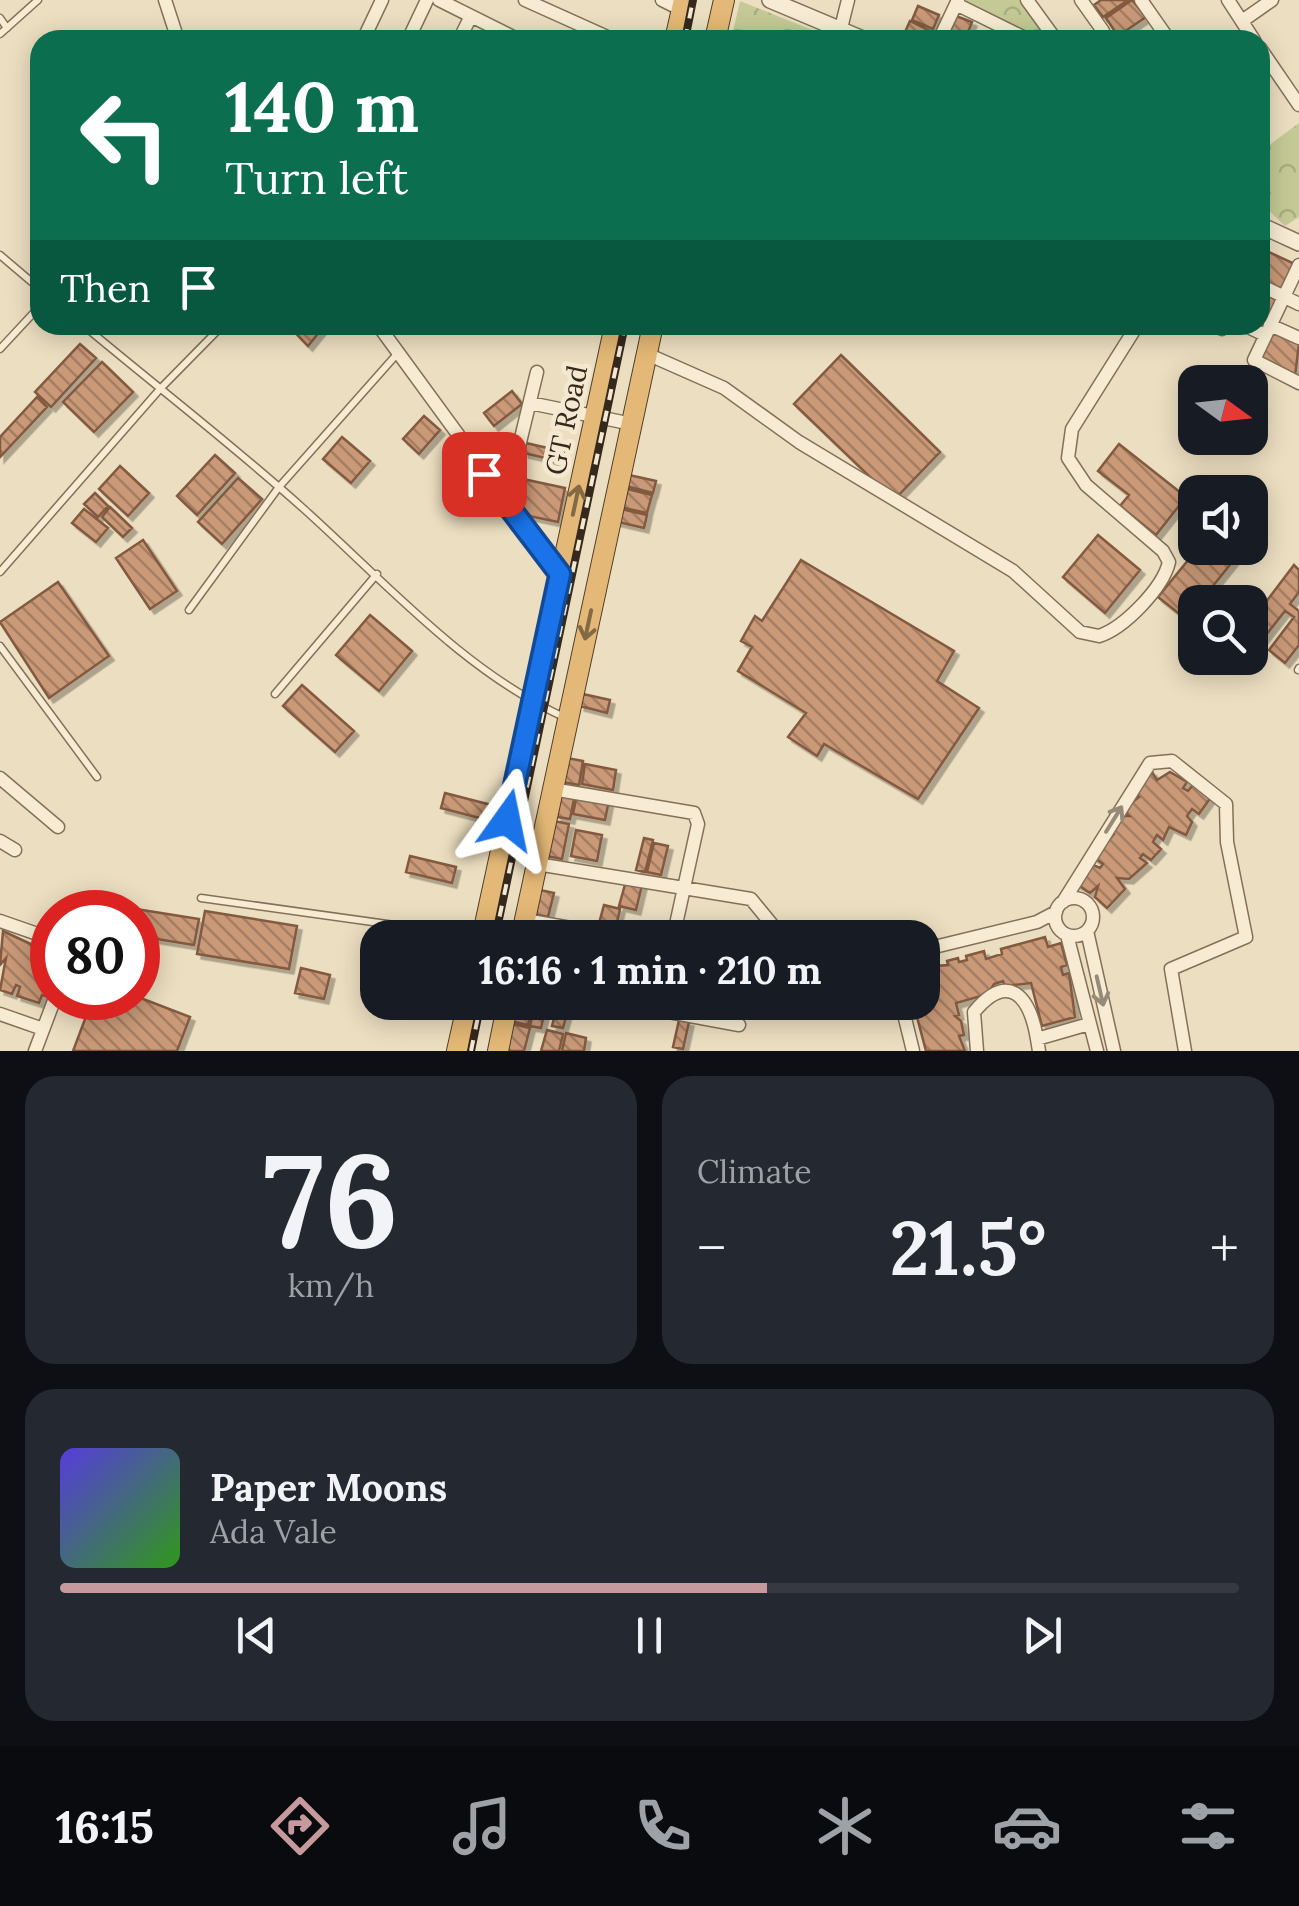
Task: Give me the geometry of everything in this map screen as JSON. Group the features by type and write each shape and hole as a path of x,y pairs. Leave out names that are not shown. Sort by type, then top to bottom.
{"highway":[{"path":"717,30 724,0"},
{"path":"678,30 683,5"},
{"name":"GT Road","path":"485,920 613,335"},
{"path":"525,920 651,335"},
{"path":"458,1051 464,1020"},
{"path":"498,1051 504,1020"}],"street":[{"path":"165,0 175,30"},
{"path":"367,30 382,0"},
{"path":"413,30 427,0"},
{"path":"440,0 492,30"},
{"path":"524,0 592,30"},
{"path":"662,0 683,5"},
{"path":"770,0 832,30"},
{"path":"841,30 848,0"},
{"path":"1027,0 1049,30"},
{"path":"1081,0 1102,30"},
{"path":"1142,0 1162,30"},
{"path":"1228,0 1248,30"},
{"path":"1242,21 1272,0"},
{"path":"944,30 957,2 1010,30"},
{"path":"464,30 470,16"},
{"path":"1270,63 1299,105"},
{"path":"1270,231 1298,240"},
{"path":"1270,324 1299,265"},
{"path":"1270,290 1299,304"},
{"path":"1270,331 1299,338"},
{"path":"385,335 560,574"},
{"path":"647,354 724,388 800,442 1013,572 1080,632 1099,636 1122,623 1165,574 1170,562 1163,551 1086,485 1068,458 1072,429 1131,335"},
{"path":"1265,335 1254,360 1299,382"},
{"path":"505,504 537,372"},
{"path":"530,403 632,424"},
{"path":"1097,1051 1067,935 1056,924 1059,907 1150,763 1172,762 1226,804 1226,842 1246,937 1172,969 1185,1051"},
{"path":"0,778 58,827"},
{"path":"552,789 694,813 698,824 676,920"},
{"path":"0,841 15,850"},
{"path":"536,864 751,899 768,920"},
{"path":"940,946 1037,922 1059,907 1081,900 1090,908 1092,920 1087,931 1114,1051"},
{"path":"0,921 30,931"},
{"path":"1067,935 1087,931"},
{"path":"976,1051 974,1012 985,999 1002,991 1016,992 1028,1002 1038,1045 1090,1024"},
{"path":"0,1014 43,1029"},
{"path":"35,1051 46,1020"},
{"path":"712,1020 739,1025"},
{"path":"905,1020 913,1051"}],"lane":[{"path":"0,34 38,0"},
{"path":"0,18 7,28"},
{"path":"0,255 30,280"},
{"path":"0,349 30,317"},
{"path":"95,335 279,487 464,652 532,703 567,719"},
{"path":"0,572 212,335"},
{"path":"188,610 279,487 397,354"},
{"path":"276,694 377,574"},
{"path":"0,646 97,777"},
{"path":"201,898 360,921"}],"green space":[{"path":"961,0 1024,0 1046,30 1018,30"},
{"path":"740,1 812,30 733,30"},
{"path":"1299,123 1299,217 1285,226 1270,212 1270,145"}],"building":[{"path":"1101,0 1128,0 1103,17 1094,5"},
{"path":"1132,0 1146,17 1127,30 1114,30 1106,18"},
{"path":"918,6 939,15 933,29 912,20"},
{"path":"956,16 972,22 969,30 951,30"},
{"path":"910,21 928,30 906,30"},
{"path":"1270,253 1295,264 1282,293 1270,287"},
{"path":"1270,294 1280,299 1270,321"},
{"path":"1270,331 1299,344 1295,376 1257,358"},
{"path":"298,335 317,335 308,346"},
{"path":"80,344 96,358 51,407 35,392"},
{"path":"841,355 940,452 894,500 794,404"},
{"path":"102,362 133,392 94,432 63,402"},
{"path":"512,391 522,404 494,426 484,413"},
{"path":"37,397 47,407 0,457 0,437"},
{"path":"424,416 440,430 419,454 403,439"},
{"path":"342,437 370,461 351,483 323,459"},
{"path":"526,443 565,452 562,462 524,453"},
{"path":"1119,444 1178,491 1178,507 1156,535 1120,506 1129,495 1098,471"},
{"path":"215,455 235,473 197,515 177,496"},
{"path":"120,466 149,493 128,516 99,489"},
{"path":"629,475 656,481 653,493 626,486"},
{"path":"238,478 262,499 222,544 198,522"},
{"path":"523,479 565,488 558,522 515,513"},
{"path":"619,487 652,495 647,513 615,506"},
{"path":"95,493 108,506 98,517 84,504"},
{"path":"110,507 132,528 123,537 102,517"},
{"path":"617,508 647,515 644,528 614,521"},
{"path":"84,509 108,528 96,542 72,523"},
{"path":"1098,535 1140,570 1105,613 1063,577"},
{"path":"143,540 177,591 150,609 116,558"},
{"path":"801,560 954,651 937,681 979,708 918,799 824,744 817,756 788,737 806,713 738,671 752,647 741,641 755,616 762,621"},
{"path":"1184,565 1230,565 1214,585 1178,585 1178,613 1158,597"},
{"path":"1294,565 1299,570 1299,592 1290,604 1299,611 1299,645 1285,663 1269,650 1294,617 1285,611 1268,633 1268,599"},
{"path":"58,582 109,656 49,698 0,622"},
{"path":"370,615 412,651 379,691 336,655"},
{"path":"302,685 354,731 335,752 283,706"},
{"path":"583,694 610,700 607,713 580,706"},
{"path":"567,758 583,761 579,785 562,782"},
{"path":"585,764 616,770 613,790 582,784"},
{"path":"1152,772 1157,780 1170,772 1187,782 1183,788 1188,791 1193,785 1211,797 1199,814 1192,809 1187,816 1192,822 1186,835 1169,827 1163,840 1157,835 1153,842 1161,849 1151,860 1143,854 1140,858 1147,863 1129,879 1117,878 1125,889 1107,908 1095,897 1098,886 1090,893 1075,883 1091,864 1100,868 1103,864 1094,858 1114,834 1111,829 1120,816 1129,816 1122,810 1139,797 1135,793"},
{"path":"561,791 575,794 570,819 557,817"},
{"path":"445,793 495,806 491,821 441,808"},
{"path":"577,794 609,800 605,820 573,814"},
{"path":"554,821 569,824 562,859 547,856"},
{"path":"576,830 602,835 597,861 571,856"},
{"path":"644,838 653,840 645,872 636,870"},
{"path":"654,843 668,846 661,875 647,872"},
{"path":"410,856 456,867 452,883 406,872"},
{"path":"626,881 642,885 636,910 619,906"},
{"path":"540,890 554,893 548,917 534,914"},
{"path":"604,905 620,909 618,920 600,920"},
{"path":"205,911 297,926 289,969 197,954"},
{"path":"160,913 199,919 194,945 160,940"},
{"path":"3,931 30,944 30,1000 17,996 20,987 16,985 12,994 0,990 6,958 0,965"},
{"path":"1045,937 1048,947 1061,943 1067,965 1061,967 1063,975 1069,973 1075,1017 1042,1026 1031,983 1005,986 1003,981 994,984 988,994 956,1003 959,1015 955,1016 961,1021 964,1035 959,1036 965,1051 926,1051 918,1020 940,1020 940,966 958,958 959,962 967,960 966,956 984,951 986,959 1002,954 1001,949"},
{"path":"301,968 330,975 324,999 295,993"},
{"path":"160,1005 190,1017 177,1051 73,1051 85,1020 160,1020"},
{"path":"532,1020 543,1020 541,1028 530,1026"},
{"path":"554,1020 565,1020 563,1028 552,1026"},
{"path":"679,1020 689,1022 683,1049 673,1047"},
{"path":"513,1024 530,1028 524,1051 506,1051"},
{"path":"547,1030 563,1034 559,1051 541,1051"},
{"path":"566,1033 586,1038 584,1051 562,1051"}],"railway":[{"path":"687,30 693,0"},
{"path":"499,920 623,335"},
{"path":"471,1051 477,1020"}],"route":[{"path":"484,474 560,574 507,820"}]}
